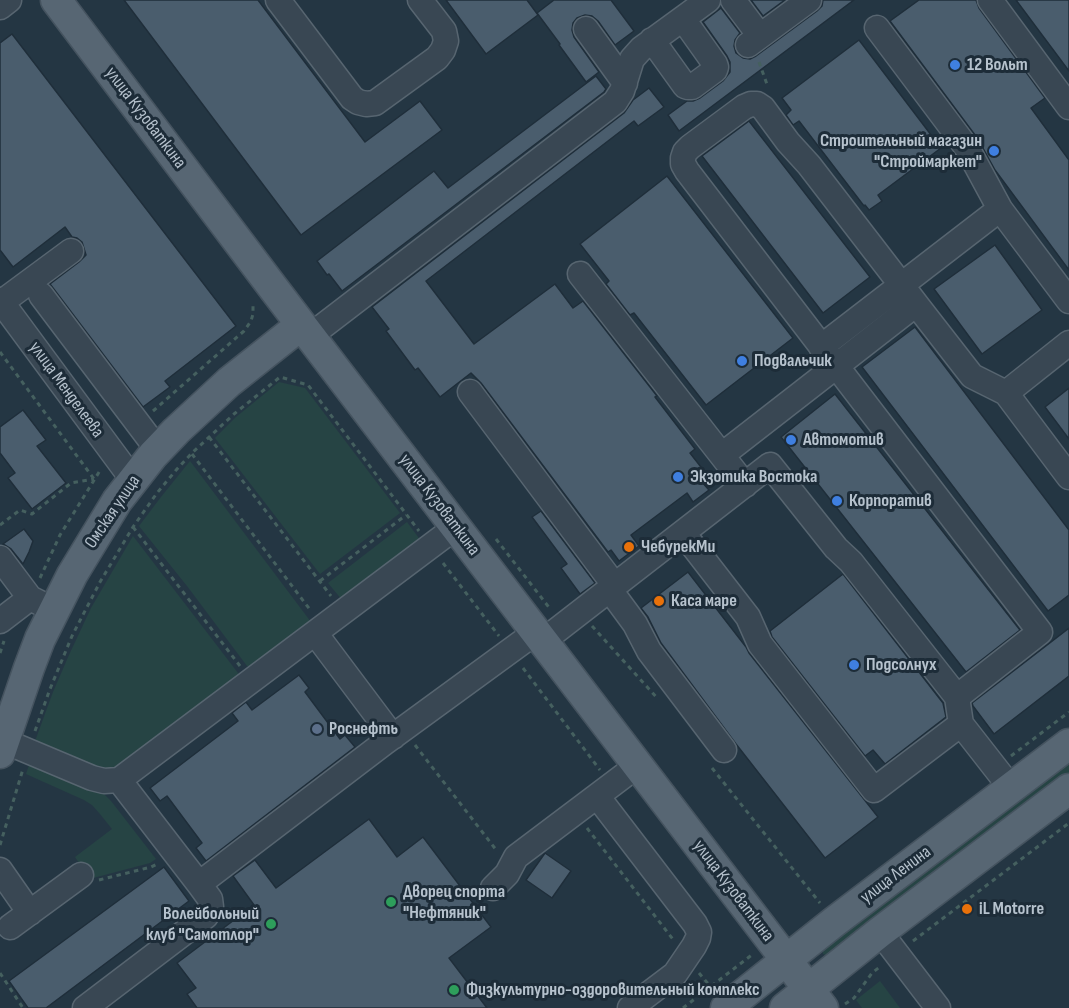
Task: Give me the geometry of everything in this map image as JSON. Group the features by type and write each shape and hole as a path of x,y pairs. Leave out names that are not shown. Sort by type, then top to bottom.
{"main road":[{"name":"улица Кузоваткина","path":"56,0 816,999"},
{"name":"Омская улица","path":"11,748 42,604 92,540 133,480 176,430 229,382 306,330"},
{"name":"улица Ленина","path":"718,997 786,960 1069,744"},
{"name":"улица Ленина","path":"785,1008 816,999 888,943 1069,789"}],"street":[{"path":"0,7 9,0"},
{"path":"278,0 352,98 366,104 375,103 437,58 443,50 446,41 444,31 420,0"},
{"path":"306,330 615,102 622,92 632,59 641,49 708,0"},
{"path":"734,0 754,41 808,0"},
{"path":"990,0 1069,107"},
{"path":"652,40 685,86 692,87 716,67 682,19"},
{"path":"877,28 966,148 999,209 1069,301"},
{"path":"585,29 625,83"},
{"path":"957,697 1040,632 687,171 683,164 685,152 744,107 758,104 763,108 972,376 1006,393 1069,477"},
{"path":"722,455 836,366 999,209"},
{"path":"1,301 71,251"},
{"path":"580,273 745,485"},
{"path":"821,347 909,294"},
{"path":"41,295 158,450"},
{"name":"улица Менделеева","path":"1,301 133,480"},
{"path":"1006,393 1069,343"},
{"path":"470,392 612,588 717,758"},
{"path":"759,427 770,465 836,548 851,562 957,697 961,724 1011,788"},
{"path":"199,884 510,651 580,612 770,465"},
{"path":"11,748 104,782 120,780 456,527"},
{"path":"683,533 748,617 760,644 874,790 961,724"},
{"path":"0,558 42,604 2,631"},
{"path":"319,630 393,737"},
{"path":"493,888 507,874 516,857 638,765"},
{"path":"85,1008 206,916 211,908 210,899 120,780"},
{"path":"604,791 699,932 698,938 675,974 630,1008"},
{"path":"0,870 30,912"},
{"path":"10,927 81,875"},
{"path":"888,943 938,1008"}],"path":[{"path":"766,78 768,88"},
{"path":"138,423 244,331 251,321 253,305 274,289"},
{"path":"0,352 94,479"},
{"path":"0,845 11,748 50,688 72,636 100,582 133,527 177,469 234,414 280,377 308,385 510,651 604,791"},
{"path":"209,437 343,612"},
{"path":"42,604 60,535 112,452"},
{"path":"192,453 319,630"},
{"path":"0,525 20,510 32,514 71,483 94,479"},
{"path":"320,581 406,515"},
{"path":"133,527 251,681"},
{"path":"495,537 552,611 563,616 576,607 660,701"},
{"path":"0,653 2,631"},
{"path":"416,745 510,868"},
{"path":"717,758 819,903"},
{"path":"841,1008 854,998 872,973 888,943 1069,823"},
{"path":"585,826 718,997"},
{"path":"0,973 23,1008"}],"green space":[{"path":"279,382 305,388 400,513 320,574 215,438 236,417"},
{"path":"190,461 314,626 257,669 247,666 139,526"},
{"path":"407,522 421,541 343,601 328,583"},
{"path":"133,536 238,673 239,680 140,755 114,769 100,772 34,744 53,692 91,608"},
{"path":"31,759 101,791 156,859 150,863 93,878 75,857 112,829 92,805 26,774"},
{"path":"1069,761 1069,773 828,955 823,954 823,949"},
{"path":"880,981 900,1008 862,1008 856,1000"}],"building":[{"path":"124,0 258,0 365,142 420,101 442,130 301,235"},
{"path":"446,0 527,0 538,15 486,54"},
{"path":"554,0 611,0 634,31 615,45 592,16 585,15 577,18 573,23 574,37 599,72 586,82 537,13"},
{"path":"751,0 785,0 763,16"},
{"path":"823,0 854,0 679,131 668,115 687,101 700,98 723,81 730,72 730,62 727,56 703,22 721,8 740,33 735,40 736,53 743,58 750,59 817,11 822,6"},
{"path":"919,0 976,0 979,8 1045,98 1031,108 1069,160 1069,270 995,170 978,139 890,21"},
{"path":"1016,0 1069,0 1069,71"},
{"path":"12,34 236,326 165,381 170,387 143,407 50,284 86,255 82,242 72,237 65,227 13,267 0,250 0,43"},
{"path":"859,40 941,148 878,195 882,201 869,210 799,121 793,125 786,115 791,110 782,98"},
{"path":"596,76 606,89 604,92 342,291 317,261 434,171 448,188"},
{"path":"649,88 664,107 638,126 634,121 426,281 474,344 555,284 573,308 583,301 695,449 690,453 708,476 701,481 709,490 693,502 687,493 631,535 639,546 619,561 611,550 608,552 481,383 471,373 440,397 418,368 415,370 386,331 389,329 372,307 624,113 633,100"},
{"path":"749,121 870,277 823,313 702,156"},
{"path":"667,176 793,338 706,405 634,313 630,315 606,284 609,281 580,244"},
{"path":"995,245 1042,310 982,354 934,289"},
{"path":"915,327 1069,530 1069,595 1048,611 862,367"},
{"path":"1069,388 1069,439 1045,407"},
{"path":"835,394 1020,630 966,672 781,437"},
{"path":"23,410 46,440 37,446 66,483 32,509 8,478 15,473 0,453 0,427"},
{"path":"541,511 595,583 580,594 561,568 567,564 532,517"},
{"path":"24,529 33,541 23,564 11,549 3,544"},
{"path":"688,572 878,817 825,858 661,643 641,608"},
{"name":"Подсолнух","path":"843,574 943,703 946,717 885,764 873,750 865,756 772,637 770,631"},
{"path":"1069,628 1069,676 994,734 972,703"},
{"path":"299,675 309,688 305,692 340,739 345,735 355,747 206,861 196,848 202,843 167,796 160,801 150,788 238,721 232,713 246,702 252,710"},
{"path":"369,819 397,857 423,837 491,927 449,958 487,1008 197,1008 187,994 196,988 177,963 254,905 233,876 255,860 276,888"},
{"path":"545,853 571,871 552,898 526,880"},
{"path":"164,867 189,901 46,1008 28,1008 9,981"}],"place":[{"name":"12 Вольт","path":"955,65"},
{"name":"Строительный магазин \"Строймаркет\"","path":"994,151"},
{"name":"Подвальчик","path":"742,361"},
{"name":"Автомотив","path":"791,440"},
{"name":"Экзотика Востока","path":"678,477"},
{"name":"Корпоратив","path":"837,501"},
{"name":"ЧебурекМи","path":"629,547"},
{"name":"Каса маре","path":"659,601"},
{"name":"Подсолнух","path":"854,665"},
{"name":"Роснефть","path":"317,729"},
{"name":"Дворец спорта \"Нефтяник\"","path":"391,902"},
{"name":"iL Motorre","path":"967,909"},
{"name":"Волейбольный клуб \"Самотлор\"","path":"271,924"},
{"name":"Физкультурно-оздоровительный комплекс","path":"454,990"}]}
